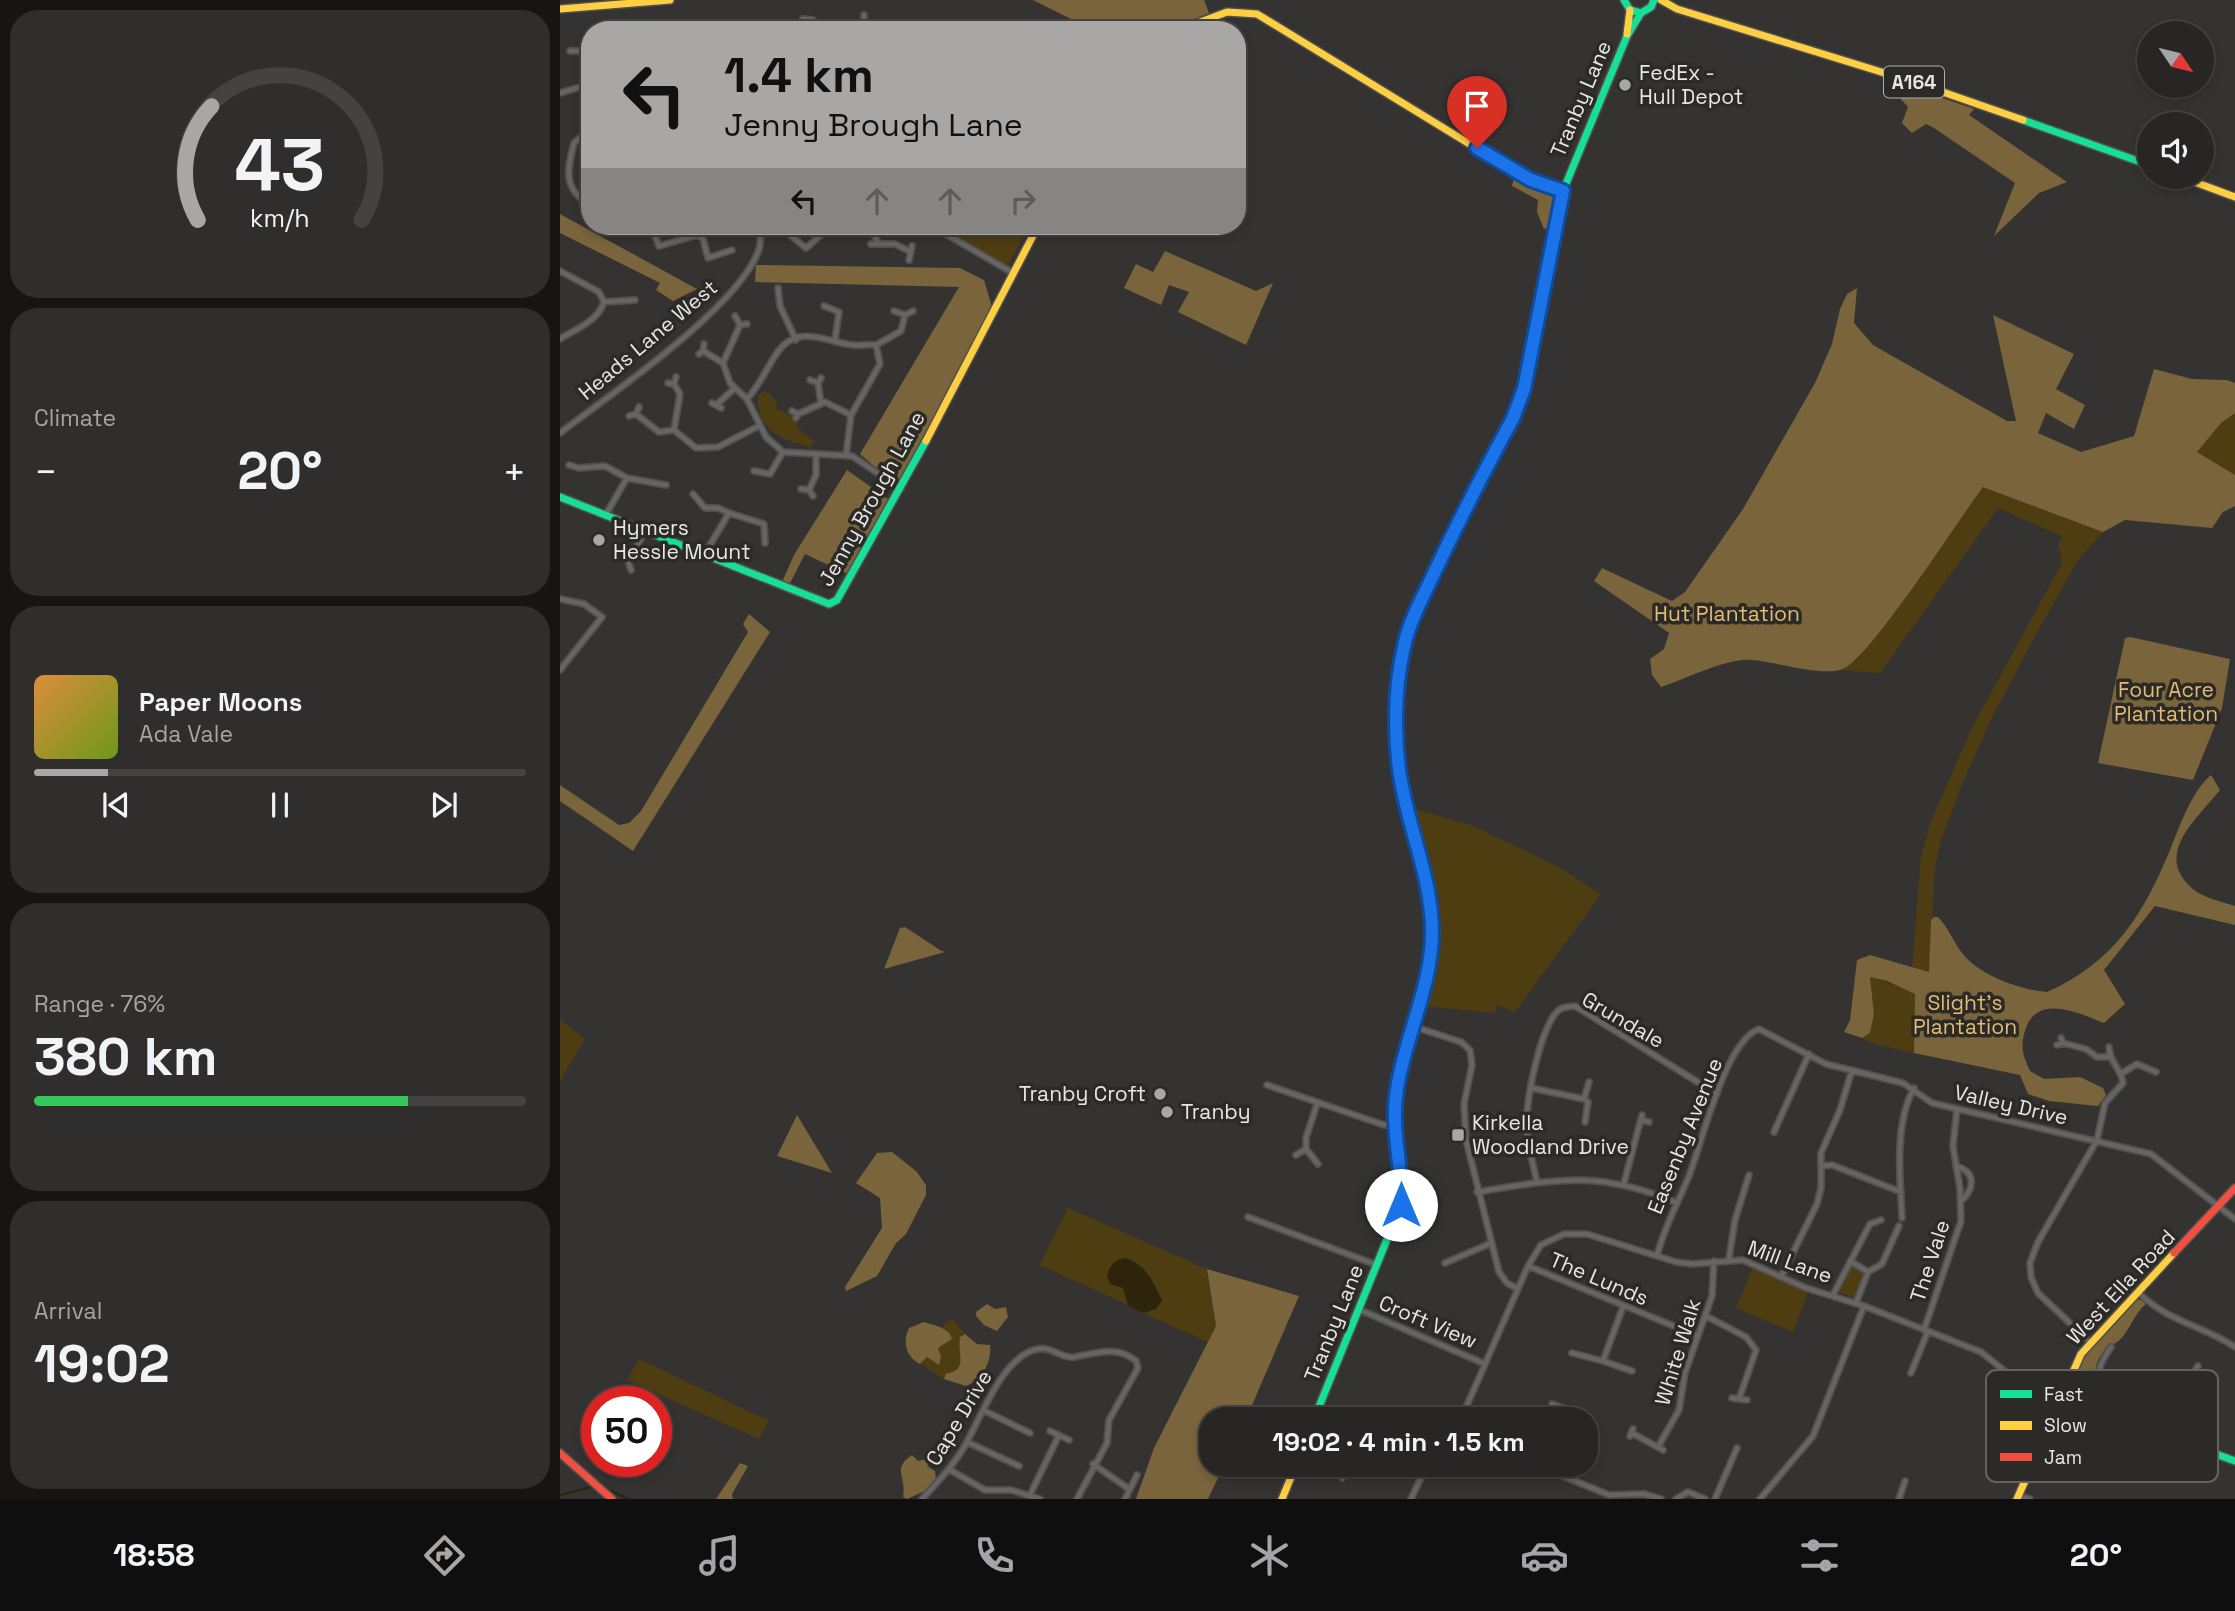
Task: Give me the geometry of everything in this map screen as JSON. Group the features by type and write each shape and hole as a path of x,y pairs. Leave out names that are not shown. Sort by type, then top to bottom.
{"main road":[{"path":"560,9 670,0"},
{"name":"Tranby Lane","path":"1320,1407 1401,1205 1402,1180 1392,1124 1397,1085 1426,979 1432,930 1426,881 1404,798 1399,766 1396,720 1402,659 1418,607 1513,418 1524,389 1563,191 1627,36 1654,0"},
{"name":"A164","path":"1661,0 1676,9 1917,83 2137,161"},
{"name":"Tranby Lane","path":"1625,4 1627,36"},
{"name":"A164","path":"1625,4 1644,12 1676,9"},
{"path":"1202,21 1224,12 1244,9 1257,14 1504,165 1531,180 1563,191"},
{"path":"2213,189 2235,197"},
{"name":"Jenny Brough Lane","path":"560,497 829,604 842,593 901,489 1033,235"},
{"name":"West Ella Road","path":"2072,1370 2091,1343 2235,1188"},
{"path":"560,1452 612,1499"},
{"path":"2218,1455 2235,1461"},
{"path":"1282,1499 1291,1477"}],"street":[{"path":"864,15 864,21"},
{"path":"803,19 813,21"},
{"path":"570,51 581,51"},
{"path":"560,93 581,87"},
{"path":"581,137 574,143 569,181 573,194 581,199"},
{"path":"655,235 659,246 698,235 702,237 708,258 732,250"},
{"name":"Heads Lane West","path":"560,433 668,350 737,285 758,254 759,235"},
{"path":"790,235 806,248 821,235"},
{"path":"874,235 879,244"},
{"path":"948,235 1013,273"},
{"path":"871,244 895,244 911,252"},
{"path":"909,260 912,246"},
{"path":"560,271 599,292 604,302 601,312 594,318 560,339"},
{"path":"778,288 784,299 780,306 796,340"},
{"path":"604,302 635,300"},
{"path":"824,306 842,311 835,339"},
{"path":"894,311 905,315 914,311"},
{"path":"747,399 764,380 776,354 783,346 815,335 851,345 876,345 901,331 905,315"},
{"path":"735,316 740,325"},
{"path":"740,325 747,324"},
{"path":"723,363 740,325"},
{"path":"704,344 701,353 723,363 734,388 747,399 766,437 783,452 846,456 861,461 901,489"},
{"path":"846,456 851,415 876,376 880,364 876,345"},
{"path":"674,430 680,394 671,384 676,377"},
{"path":"810,380 819,381 821,403"},
{"path":"716,405 734,388"},
{"path":"795,414 821,403 833,404 851,415"},
{"path":"636,414 639,407"},
{"path":"636,414 659,432 674,430 696,448 712,449 759,426"},
{"path":"629,416 636,414"},
{"path":"754,471 771,476 783,452"},
{"path":"809,490 816,475 816,456"},
{"path":"578,462 579,468"},
{"path":"569,465 579,468 605,466 628,478 659,480 666,485"},
{"path":"606,516 628,478"},
{"path":"801,489 809,490 813,496"},
{"path":"693,494 705,508 718,508 758,521 769,528 765,543"},
{"path":"698,501 703,497"},
{"path":"704,555 729,513"},
{"path":"631,570 628,561 645,532"},
{"path":"560,599 588,606 602,617 560,670"},
{"name":"Grundale","path":"1537,1182 1529,1146 1527,1114 1531,1088 1538,1058 1556,1012 1565,1007 1574,1006 1717,1094"},
{"path":"1412,1026 1461,1042 1470,1050 1472,1065 1464,1104 1477,1192 1489,1244 1499,1272 1507,1283 1518,1289"},
{"name":"Valley Drive","path":"1750,1032 1759,1029 1768,1031 1826,1064 1914,1088 1932,1103 2151,1154 2235,1219"},
{"name":"Easenby Avenue","path":"1657,1256 1664,1230 1677,1203 1717,1094 1744,1038 1750,1032"},
{"path":"2060,1042 2086,1049 2097,1057 2109,1057"},
{"path":"2091,1343 2038,1293 2031,1277 2030,1263 2038,1242 2097,1140 2105,1103 2123,1083 2122,1073 2109,1057 2109,1047"},
{"path":"1774,1132 1809,1054"},
{"path":"2122,1073 2137,1064 2158,1073"},
{"path":"1781,1278 1817,1203 1821,1188 1821,1153 1843,1101 1852,1070"},
{"path":"1584,1099 1589,1082"},
{"path":"1266,1085 1384,1125 1392,1124"},
{"path":"1531,1088 1584,1099 1588,1102 1585,1122"},
{"path":"1900,1213 1903,1126 1906,1103 1914,1088"},
{"path":"1317,1104 1306,1138 1306,1149 1318,1164"},
{"name":"The Vale","path":"1911,1373 1950,1247 1959,1230 1961,1201 1952,1134 1957,1109"},
{"path":"1624,1183 1642,1117 1649,1122"},
{"path":"1296,1156 1306,1149"},
{"path":"1821,1166 1832,1165 1901,1192"},
{"name":"The Vale","path":"1956,1166 1967,1171 1971,1177 1969,1192 1961,1201"},
{"path":"1729,1258 1735,1220 1749,1175"},
{"path":"1477,1192 1579,1178 1624,1183 1677,1203"},
{"path":"1746,1182 1754,1184"},
{"path":"1248,1217 1377,1265"},
{"path":"1833,1295 1870,1224 1881,1220"},
{"path":"1856,1303 1868,1272 1882,1264 1899,1226"},
{"name":"Mill Lane","path":"1466,1407 1528,1266 1541,1244 1564,1234 1587,1234 1692,1264 1729,1258 1743,1260 1781,1278 1856,1303 1981,1352 2004,1370"},
{"path":"1444,1253 1447,1261 1489,1244"},
{"name":"White Walk","path":"1632,1433 1660,1449 1679,1410 1685,1373 1715,1283 1714,1261"},
{"path":"1850,1261 1868,1272"},
{"name":"The Lunds","path":"1528,1266 1698,1336"},
{"path":"2138,1292 2182,1324 2217,1335 2235,1347"},
{"path":"1760,1499 1813,1436 1864,1306"},
{"path":"1603,1361 1623,1307"},
{"name":"Croft View","path":"1358,1309 1485,1364"},
{"path":"1706,1316 1746,1337 1756,1350 1739,1399"},
{"path":"2099,1370 2099,1364 2111,1347"},
{"name":"Cape Drive","path":"922,1499 950,1470 1004,1373 1024,1354 1044,1348 1066,1357 1112,1351 1132,1358 1137,1363 1137,1370 1109,1420 1107,1443 1093,1464"},
{"path":"1572,1353 1633,1372"},
{"path":"2195,1370 2198,1366"},
{"path":"1732,1398 1747,1400"},
{"path":"1552,1404 1560,1407"},
{"path":"985,1411 1030,1433"},
{"path":"1050,1431 1069,1440"},
{"path":"1030,1495 1059,1435"},
{"path":"967,1442 1019,1466"},
{"path":"1715,1499 1737,1448"},
{"path":"1077,1499 1093,1464 1129,1489"},
{"path":"950,1470 985,1490 1004,1489 1040,1499"},
{"path":"1125,1499 1138,1475"},
{"path":"1411,1499 1421,1477"},
{"path":"1565,1477 1604,1494 1627,1497 1644,1494 1661,1499"},
{"path":"1899,1499 1905,1481"},
{"path":"1676,1499 1688,1492 1705,1499"},
{"path":"2018,1498 2030,1499"}],"shaded area":[{"path":"960,235 1024,235 1007,267 958,237"},
{"path":"762,392 769,393 777,403 776,409 793,416 793,421 798,423 797,428 817,444 812,443 811,447 791,441 767,426 759,408 758,397"},
{"path":"2235,413 2235,475 2197,452 2221,423"},
{"path":"1983,487 2103,532 2078,560 2035,636 1991,719 1959,792 1940,843 1934,875 1930,973 1912,967 1921,858 1930,823 1972,728 2062,563 2058,545 2062,536 1998,508 1880,673 1842,670 1857,659 1891,615"},
{"path":"1415,809 1474,826 1562,869 1601,894 1515,1012 1497,1005 1495,1013 1422,1006 1438,935 1429,863"},
{"path":"1870,976 1915,993 1914,1053 1874,1044 1862,1038 1870,1033 1874,1014"},
{"path":"560,1020 585,1039 560,1081"},
{"path":"1068,1208 1207,1269 1216,1326 1208,1342 1143,1313 1156,1309 1162,1300 1151,1278 1119,1284 1123,1288 1128,1305 1040,1265"},
{"path":"1125,1258 1144,1269 1152,1281 1162,1301 1156,1309 1143,1313 1128,1305 1123,1288 1110,1284 1107,1275 1110,1268 1116,1261"},
{"path":"1753,1267 1808,1292 1793,1332 1736,1308"},
{"path":"1853,1268 1864,1272 1865,1276 1855,1298 1839,1292 1849,1270"},
{"path":"952,1318 965,1334 960,1337 963,1363 944,1379 921,1364 927,1357 941,1361 938,1348 947,1342 946,1329 941,1328"},
{"path":"639,1359 769,1421 759,1439 672,1400 672,1386 640,1386 627,1380"}],"green space":[{"path":"1033,0 1204,0 1209,13 1190,21 1075,21"},
{"path":"1904,85 1974,109 1969,115 2067,182 2039,193 1994,236 2015,183 1926,124 1912,133 1902,123 1908,107 1900,98"},
{"path":"1515,174 1557,196 1547,228 1544,229 1537,212 1538,200 1512,186"},
{"path":"560,214 581,225 581,235 598,235 697,289 673,301 656,290 660,283 560,233"},
{"path":"1165,251 1256,291 1273,283 1246,345 1178,312 1189,292 1169,285 1161,305 1124,288 1136,264 1153,272"},
{"path":"756,265 960,268 984,280 992,307 901,482 892,482 860,454 959,287 755,282"},
{"name":"Hut Plantation","path":"1857,288 1854,323 1873,345 2007,421 2016,421 1993,315 2074,354 2056,389 2085,405 2074,429 2046,413 2038,433 2081,452 2134,436 2154,369 2192,379 2227,380 2235,383 2235,413 2221,423 2197,452 2235,475 2235,506 2223,512 2212,528 2125,520 2103,532 1983,487 1893,615 1856,659 1843,669 1807,670 1743,660 1713,667 1661,687 1652,675 1650,659 1664,649 1669,633 1594,581 1602,568 1672,601 1685,592 1743,509 1815,383 1832,344 1840,309 1847,294"},
{"path":"847,470 892,502 852,576 805,554 789,585 782,582 794,555"},
{"path":"749,614 770,632 633,851 560,801 560,785 619,825 629,823 641,811 748,632 743,624"},
{"name":"Four Acre Plantation","path":"2125,638 2230,659 2222,708 2193,780 2098,763"},
{"name":"Slight's Plantation","path":"2211,775 2220,790 2183,837 2177,864 2182,877 2198,893 2235,906 2235,925 2155,906 2104,970 2125,1004 2104,1023 2072,1011 2050,1009 2040,1011 2032,1017 2026,1028 2023,1050 2030,1071 2044,1079 2080,1077 2103,1088 2106,1095 2098,1106 2049,1101 2028,1094 2020,1075 1914,1053 1915,994 1887,981 1870,977 1874,1014 1870,1033 1862,1038 1844,1032 1850,1020 1857,960 1870,955 1929,972 1931,920 1934,917 1942,921 1970,962 1989,975 2013,985 2047,992 2091,966 2109,950 2139,913 2162,869 2188,808"},
{"path":"905,927 945,952 884,969 900,928"},
{"path":"797,1115 832,1173 777,1156"},
{"path":"892,1152 916,1171 926,1185 926,1195 906,1234 896,1243 877,1276 846,1291 845,1287 882,1228 880,1198 856,1183 877,1153"},
{"path":"1207,1269 1299,1296 1251,1407 1199,1407 1199,1477 1218,1477 1208,1499 1136,1499 1154,1448 1216,1326"},
{"path":"2138,1299 2147,1303 2122,1337 2102,1353 2095,1370 2076,1370 2096,1343"},
{"path":"987,1304 995,1309 1006,1307 1008,1317 997,1331 984,1325 976,1316 976,1312"},
{"path":"924,1322 945,1329 952,1339 938,1348 941,1357 939,1365 927,1357 920,1364 911,1357 907,1349 909,1328"},
{"path":"965,1334 977,1344 990,1345 985,1370 966,1386 944,1379 946,1374 953,1372 960,1365 960,1337"},
{"path":"912,1455 918,1461 931,1458 927,1466 935,1471 936,1480 927,1490 907,1499 903,1497 901,1469"},
{"path":"740,1463 748,1466 732,1494 733,1499 716,1499"}],"waterway":[{"path":"560,1495 595,1486"},
{"path":"601,1486 628,1499"}],"traffic: fast":[{"path":"1624,0 1630,10 1641,13 1651,7 1654,0"},
{"path":"1530,358 1563,191 1627,36 1641,13"},
{"path":"2023,120 2137,161"},
{"path":"560,497 829,604 837,600 926,441"},
{"path":"1319,1407 1401,1205 1395,1118 1396,1089 1428,970 1432,929 1425,879 1404,799 1396,722 1405,644 1423,596"},
{"path":"2218,1455 2235,1461"}],"traffic: slow":[{"path":"560,9 670,0"},
{"path":"1661,0 1677,9 1917,83 2023,120"},
{"path":"1627,34 1630,10"},
{"path":"1203,21 1227,12 1257,14 1504,165 1531,180 1563,191"},
{"path":"2213,189 2235,197"},
{"path":"926,441 1033,235"},
{"path":"1423,596 1513,418 1524,389 1530,358"},
{"path":"2074,1370 2081,1354 2174,1253"},
{"path":"1282,1499 1291,1477"},
{"path":"2017,1499 2025,1482"}],"traffic: jam":[{"path":"2174,1253 2235,1188"},
{"path":"560,1453 612,1499"}],"place":[{"name":"FedEx - Hull Depot","path":"1625,85"},
{"name":"Hymers Hessle Mount","path":"599,540"},
{"name":"Tranby Croft","path":"1160,1094"},
{"name":"Tranby","path":"1167,1112"},
{"name":"Kirkella Woodland Drive","path":"1458,1135"}],"route":[{"path":"1401,1205 1402,1180 1392,1124 1393,1114 1397,1085 1428,970 1432,930 1422,860 1404,798 1399,766 1396,720 1402,659 1409,628 1418,607 1513,418 1524,389 1563,191 1531,180 1477,148"}]}
